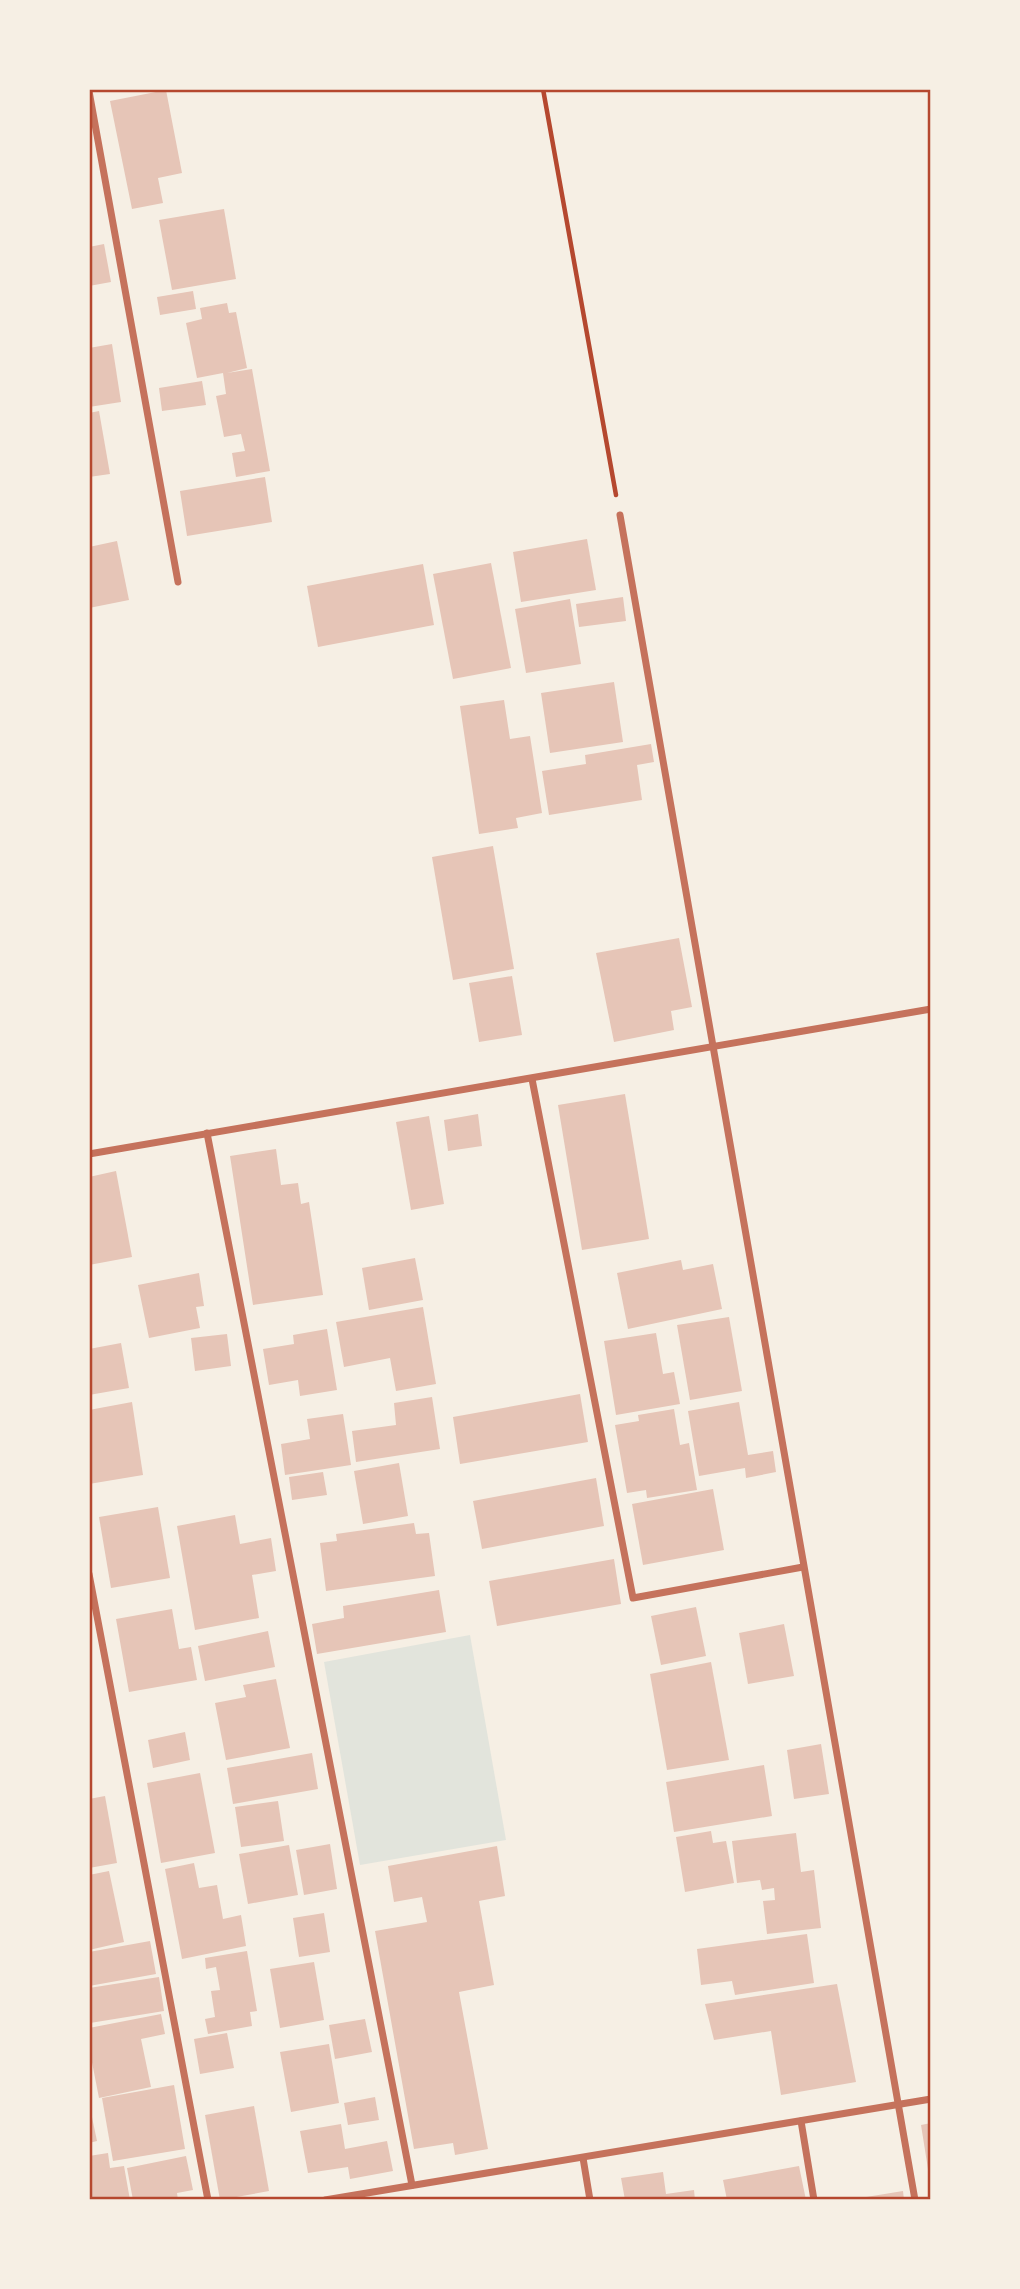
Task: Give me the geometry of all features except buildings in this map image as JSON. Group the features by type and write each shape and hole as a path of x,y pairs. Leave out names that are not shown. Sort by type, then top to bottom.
{"street":[{"path":"89,91 178,582"},
{"path":"620,515 915,2200"},
{"path":"89,1154 931,1010"},
{"path":"532,1079 633,1598 803,1567"},
{"path":"206,1133 412,2185"},
{"path":"89,1574 208,2200"},
{"path":"326,2200 931,2099"},
{"path":"801,2121 814,2200"},
{"path":"583,2158 590,2200"}],"path":[{"path":"543,89 620,515"}],"shaded area":[{"path":"470,1635 506,1840 360,1865 324,1662"}]}
